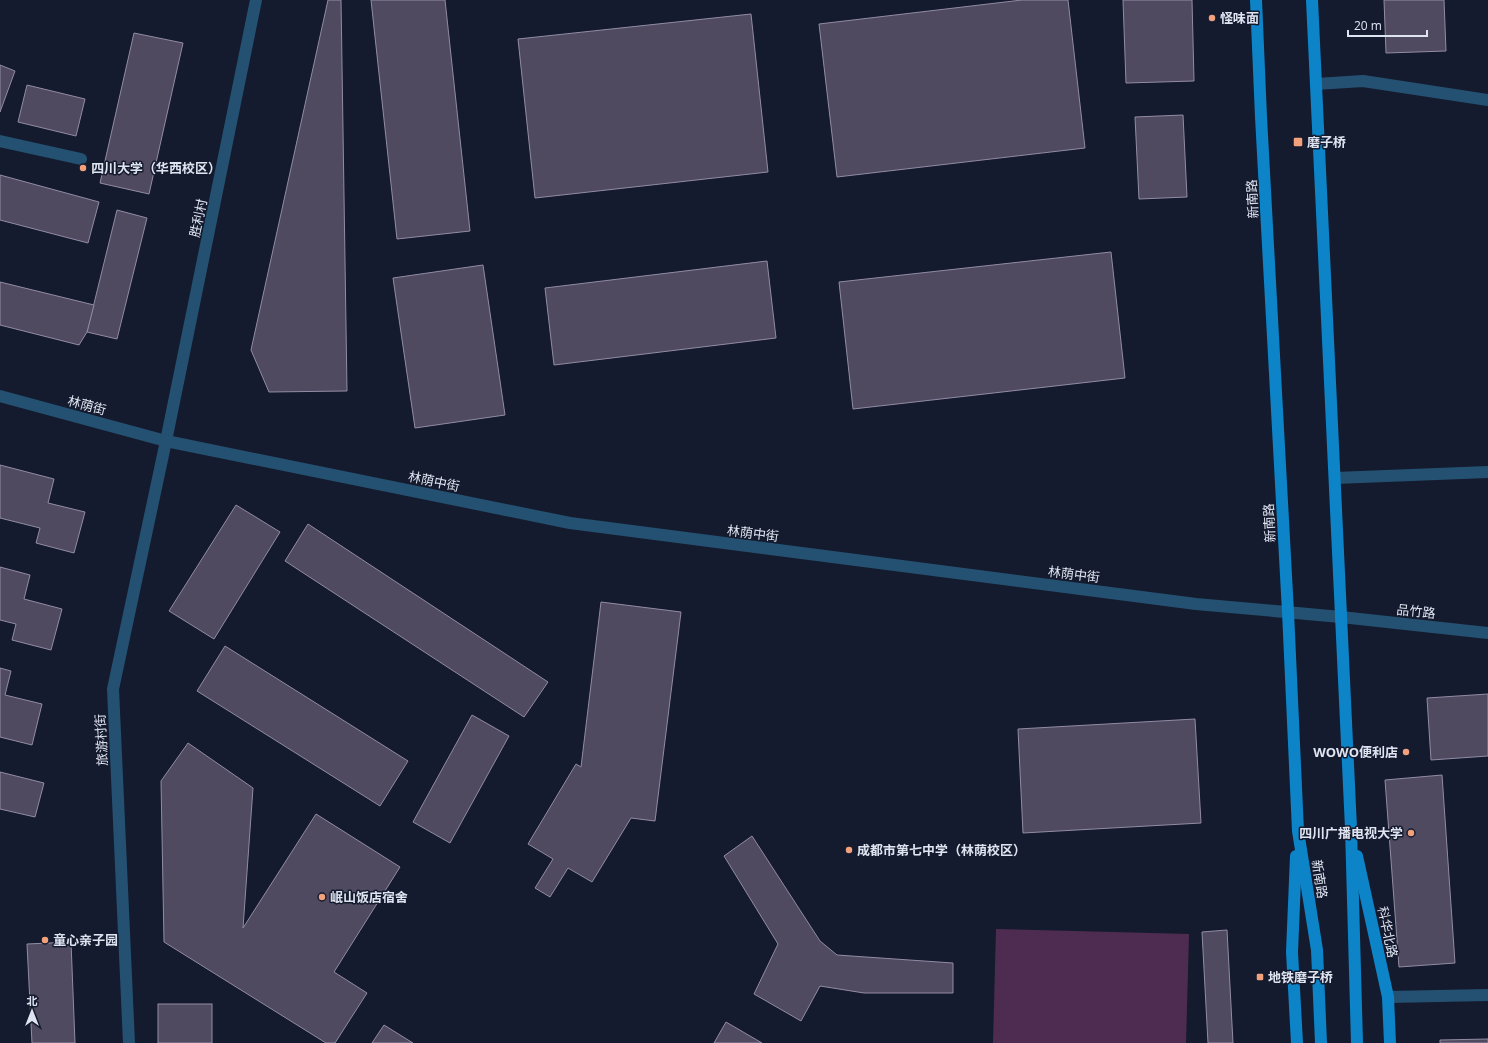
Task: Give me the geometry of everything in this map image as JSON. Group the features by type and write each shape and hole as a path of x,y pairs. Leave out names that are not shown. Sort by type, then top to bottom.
{"main road":[{"name":"新南路","path":"1256,0 1298,830 1317,950 1321,1043"},
{"path":"1312,0 1351,828 1357,1043"},
{"name":"科华北路","path":"1351,828 1388,997 1390,1043"},
{"path":"1297,1043 1292,952 1298,830"}],"street":[{"name":"胜利村","path":"166,441 256,0"},
{"path":"1316,84 1363,81 1488,100"},
{"path":"0,141 81,159"},
{"name":"林荫街","path":"0,396 166,441"},
{"name":"林荫中街","path":"166,441 570,524 1196,604 1341,617"},
{"name":"旅游村街","path":"129,1043 112,689 166,441"},
{"path":"1335,478 1488,472"},
{"name":"品竹路","path":"1341,617 1488,633"},
{"path":"1388,997 1488,995"}],"shaded area":[{"path":"996,929 1189,934 1186,1043 993,1043"}],"building":[{"path":"328,0 341,0 347,391 269,392 251,350"},
{"path":"371,0 445,0 470,231 397,239"},
{"path":"1022,0 1068,0 1085,148 837,177 819,24"},
{"path":"1123,0 1192,0 1194,81 1126,83"},
{"path":"1384,0 1444,0 1446,51 1386,53"},
{"path":"751,14 768,172 535,198 518,39"},
{"path":"134,33 183,43 149,194 100,183"},
{"path":"0,65 15,71 0,112"},
{"path":"27,85 85,99 76,136 18,122"},
{"path":"1183,115 1187,197 1139,199 1135,117"},
{"path":"0,175 99,202 88,243 0,220"},
{"path":"117,210 147,218 117,339 87,332"},
{"path":"1111,252 1125,378 853,409 839,282"},
{"path":"767,261 776,338 554,365 545,288"},
{"path":"483,265 505,415 415,428 393,278"},
{"path":"0,282 94,305 87,332 79,345 0,325"},
{"path":"0,465 54,479 48,503 85,512 74,553 36,543 40,528 0,518"},
{"path":"236,505 280,532 214,639 169,611"},
{"path":"308,524 548,682 524,717 285,561"},
{"path":"0,567 30,575 24,599 62,609 51,650 12,640 16,624 0,620"},
{"path":"601,602 681,612 655,821 631,818 592,882 568,868 550,897 535,888 553,859 528,844 576,764 581,767"},
{"path":"225,646 408,761 380,806 197,691"},
{"path":"0,668 11,671 5,695 42,704 32,745 0,737"},
{"path":"1488,694 1488,756 1431,760 1427,698"},
{"path":"472,715 509,736 450,843 413,822"},
{"path":"1195,719 1201,823 1023,833 1018,729"},
{"name":"岷山饭店宿舍","path":"188,743 253,788 243,928 316,814 400,867 334,972 367,993 335,1043 326,1043 164,942 161,781"},
{"path":"0,772 44,783 35,817 0,809"},
{"path":"1442,775 1455,963 1399,967 1385,780"},
{"path":"752,836 820,941 837,955 953,963 953,993 864,993 820,986 801,1021 754,994 778,944 724,856"},
{"path":"1227,930 1233,1043 1208,1043 1202,932"},
{"path":"71,942 75,1043 32,1043 27,944"},
{"path":"158,1004 212,1004 212,1043 158,1043"},
{"path":"726,1022 762,1043 714,1043"},
{"path":"384,1025 413,1043 372,1043"},
{"path":"1488,1039 1488,1043 1440,1043 1440,1040"}],"place":[{"name":"怪味面","path":"1212,18"},
{"name":"磨子桥","path":"1298,142"},
{"name":"四川大学（华西校区）","path":"83,168"},
{"name":"WOWO便利店","path":"1406,752"},
{"name":"四川广播电视大学","path":"1411,833"},
{"name":"成都市第七中学（林荫校区）","path":"849,850"},
{"name":"岷山饭店宿舍","path":"322,897"},
{"name":"童心亲子园","path":"45,940"},
{"name":"地铁磨子桥","path":"1260,977"}]}
